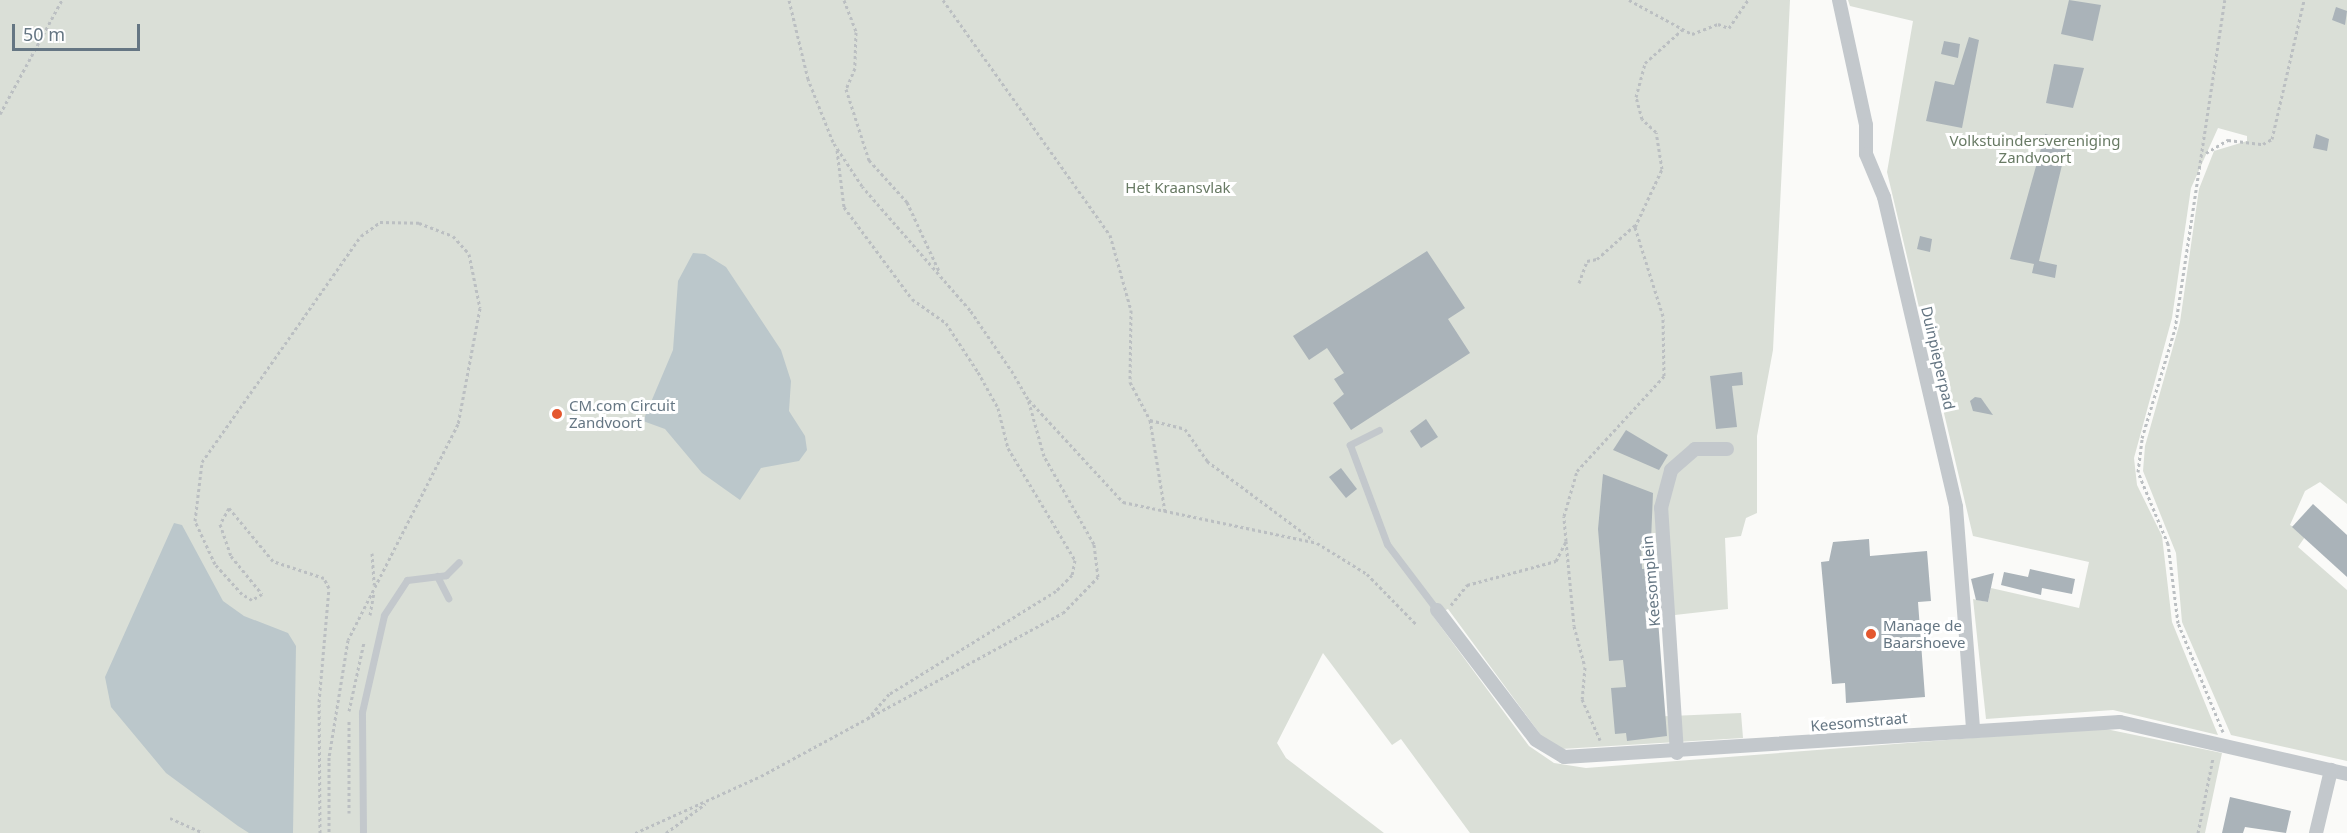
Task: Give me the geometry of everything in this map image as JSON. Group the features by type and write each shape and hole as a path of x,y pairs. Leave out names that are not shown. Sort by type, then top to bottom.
{"street":[{"name":"Duinpieperpad","path":"1839,0 1866,125 1866,154 1884,197 1956,507 1973,730"},
{"name":"Keesomplein","path":"1677,753 1661,508 1671,470 1695,449 1727,449"},
{"name":"Keesomstraat","path":"1443,608 1544,747 1574,759 1973,730 2121,722 2222,743 2347,774"},
{"path":"2316,833 2331,770"}],"lane":[{"path":"1379,430 1350,445 1387,544 1443,608"},
{"path":"363,833 362,712 379,631 401,584 417,576 451,573 459,562"},
{"path":"437,576 448,598"}],"path":[{"path":"0,114 62,0"},
{"path":"789,0 808,79 837,148 862,186 941,274 994,343 1028,399 1123,502 1317,543"},
{"path":"844,0 856,32 855,68 846,89 869,160 908,202 941,274"},
{"path":"943,0 1110,235 1131,310 1130,382 1150,420 1165,512"},
{"path":"1629,0 1692,34 1718,24 1729,28 1748,0"},
{"path":"2198,833 2222,743 2178,623 2168,544 2138,472 2142,438 2169,358 2193,197 2206,153 2202,132 2225,0"},
{"path":"2206,153 2228,140 2263,144 2272,139 2304,0"},
{"path":"1579,283 1587,261 1597,259 1636,225 1662,169 1656,132 1642,119 1638,87 1645,63 1682,30"},
{"path":"837,148 844,207 912,298 946,323 965,352 998,408 1008,448 1075,560 1072,575 1056,591 889,694 867,720"},
{"path":"320,833 318,702 329,588 324,578 273,561 229,508 220,524 231,556 262,594 252,600 242,594 215,564 195,520 202,462 361,236 380,222 420,223 453,236 469,254 480,308 458,424 348,640 329,757 329,833"},
{"path":"1604,746 1582,699 1585,667 1574,626 1564,516 1577,471 1666,369 1663,316 1636,225"},
{"path":"635,833 711,800 867,720 1063,613 1093,586 1099,567 1094,544 1044,456 1028,399"},
{"path":"1150,420 1185,429 1207,461 1317,543 1374,580 1416,624"},
{"path":"1443,608 1467,585 1552,565 1566,541"},
{"path":"666,833 711,800"},
{"path":"170,818 202,833"}],"green space":[{"name":"Het Kraansvlak","path":"0,0 1790,0 1773,350 1757,436 1757,513 1746,518 1741,536 1725,538 1728,609 1666,616 1642,639 1647,717 1741,713 1743,738 1561,749 1543,738 1448,609 1433,616 1529,746 1554,763 1586,768 2101,728 2222,753 2205,833 1470,833 1401,739 1392,745 1323,653 1277,743 1286,758 1384,833 0,833"},
{"name":"Volkstuindersvereniging Zandvoort","path":"1848,0 2347,0 2347,504 2320,482 2305,491 2290,525 2307,534 2298,547 2347,590 2347,761 2231,735 2182,622 2176,553 2143,471 2145,446 2180,322 2199,189 2214,151 2247,141 2247,136 2218,128 2191,188 2172,318 2134,458 2137,485 2162,536 2172,622 2218,735 2113,710 1986,719 1973,599 1988,602 1991,588 2079,608 2089,562 1973,536 1887,172 1913,21 1850,6"}],"shaded area":[{"path":"693,253 705,254 726,267 781,350 791,381 789,411 805,436 807,450 799,461 761,468 740,500 702,473 665,429 643,421 673,350 678,281"},
{"path":"174,523 182,525 223,601 244,616 288,633 296,646 293,833 249,833 238,826 166,773 111,707 105,677"}],"building":[{"path":"2069,0 2101,5 2093,41 2061,34"},
{"path":"2336,7 2347,11 2345,25 2332,20"},
{"path":"1969,37 1979,40 1962,128 1926,121 1935,81 1954,85"},
{"path":"1944,41 1960,44 1958,58 1941,54"},
{"path":"2054,64 2084,68 2073,108 2046,103"},
{"path":"2045,134 2068,140 2039,261 2057,265 2055,278 2032,273 2034,264 2010,259"},
{"path":"2316,134 2329,139 2327,151 2313,148"},
{"path":"1920,236 1932,239 1930,252 1917,249"},
{"path":"1427,251 1465,308 1448,319 1470,353 1351,430 1333,403 1344,394 1334,379 1344,373 1327,348 1309,360 1293,336"},
{"path":"1742,372 1743,385 1732,386 1737,427 1716,429 1710,376"},
{"path":"1975,397 1981,398 1993,415 1973,411 1970,401"},
{"path":"1426,419 1438,437 1421,448 1410,431"},
{"path":"1626,430 1668,455 1659,470 1613,450"},
{"path":"1341,468 1357,489 1346,498 1329,477"},
{"path":"1603,474 1653,493 1651,541 1641,542 1642,569 1654,568 1667,736 1627,741 1626,733 1615,734 1611,688 1626,687 1623,660 1609,661 1598,529"},
{"path":"2313,504 2347,535 2347,577 2292,527"},
{"path":"1869,539 1870,556 1927,551 1931,601 1918,602 1925,697 1846,703 1845,683 1832,684 1821,562 1829,561 1833,542"},
{"path":"2030,569 2075,579 2072,594 2042,588 2041,595 2001,585 2004,572 2028,577"},
{"path":"1994,573 1988,602 1976,600 1971,579"},
{"path":"2230,797 2291,811 2286,833 2245,827 2243,833 2222,833"}],"place":[{"name":"CM.com Circuit Zandvoort","path":"557,414"},
{"name":"Manage de Baarshoeve","path":"1871,634"}]}
